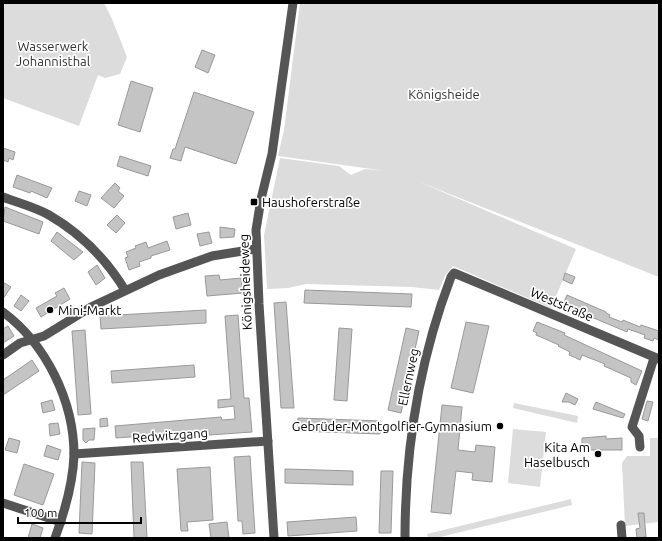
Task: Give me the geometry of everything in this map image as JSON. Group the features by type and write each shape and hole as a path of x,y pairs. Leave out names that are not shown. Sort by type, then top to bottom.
{"street":[{"name":"Königsheideweg","path":"274,538 255,248 258,215 272,154 293,3"},
{"path":"3,197 48,214 73,230 107,264 125,290"},
{"path":"3,355 20,344 44,336 91,307 159,275 197,261 240,250 255,248"},
{"name":"Weststraße","path":"454,273 657,359"},
{"name":"Ellernweg","path":"405,538 408,465 415,405 435,319 450,277 454,273"},
{"path":"3,312 33,339 50,366 63,396 70,426 74,454 70,489 55,538"},
{"path":"640,447 639,436 632,427 657,359"},
{"name":"Redwitzgang","path":"74,454 268,442"},
{"path":"3,503 61,522"},
{"path":"621,525 622,538"}],"green space":[{"name":"Wasserwerk Johannisthal","path":"3,3 104,3 127,57 120,74 105,78 98,75 79,126 3,98"},
{"name":"Königsheide","path":"300,3 659,3 659,277 417,181 576,249 551,308 453,266 445,276 439,290 412,287 306,284 288,288 267,289 264,235 280,158 339,166 351,175 365,169 386,171 278,156 284,130"},
{"path":"514,403 578,416 577,423 513,408"},
{"path":"513,429 546,432 540,487 508,483"},
{"path":"650,438 659,438 659,522 625,526 622,463 627,456 650,456"},
{"path":"571,499 572,505 436,538 428,538 427,534"}],"building":[{"path":"202,50 215,55 208,73 195,67"},
{"path":"131,81 153,88 140,132 118,125"},
{"path":"194,92 254,112 236,164 185,147 181,161 170,158 173,149 175,149"},
{"path":"3,148 15,152 13,160 9,158 8,162 3,160"},
{"path":"120,156 151,166 148,176 117,166"},
{"path":"17,175 52,188 47,198 31,191 30,193 13,187"},
{"path":"115,183 120,188 118,191 124,196 114,208 101,198"},
{"path":"79,191 91,195 87,206 75,201"},
{"path":"5,207 43,222 39,234 3,221"},
{"path":"188,213 191,225 176,229 173,217"},
{"path":"117,215 125,223 116,233 107,225"},
{"path":"220,227 235,229 234,237 220,238"},
{"path":"57,232 83,252 74,260 51,241"},
{"path":"209,232 212,243 200,246 197,234"},
{"path":"167,241 170,250 151,256 151,258 139,262 140,266 129,270 125,258 128,257 126,252 136,248 135,246 146,242 148,248"},
{"path":"97,265 105,278 96,285 88,272"},
{"path":"565,273 575,277 572,284 563,280"},
{"path":"219,275 220,280 241,278 243,293 207,296 205,276"},
{"path":"3,282 11,287 3,299"},
{"path":"64,288 70,299 41,317 36,308 57,296 55,293"},
{"path":"305,290 412,294 411,307 304,303"},
{"path":"21,295 29,301 21,311 14,306"},
{"path":"567,295 606,312 610,315 609,317 622,322 623,320 640,327 641,325 659,331 659,340 654,338 653,341 644,338 645,335 628,329 627,332 563,305"},
{"path":"286,302 294,408 281,408 274,303"},
{"path":"206,310 206,323 101,329 100,316"},
{"path":"238,315 244,398 249,398 252,432 209,435 209,431 116,438 115,426 221,417 222,420 235,419 234,406 218,408 218,400 231,399 225,316"},
{"path":"466,322 489,326 473,393 451,388"},
{"path":"537,322 565,333 564,335 642,371 636,385 631,382 631,378 604,366 605,364 582,355 580,360 569,355 570,352 558,346 559,345 536,335 537,333 533,331"},
{"path":"8,326 14,336 3,343 3,329"},
{"path":"339,328 352,329 347,401 334,400"},
{"path":"406,328 419,331 401,413 388,410"},
{"path":"85,330 91,414 78,415 72,331"},
{"path":"32,360 39,371 3,395 3,380"},
{"path":"194,365 195,377 112,383 111,371"},
{"path":"566,393 578,399 575,405 569,402 562,402"},
{"path":"52,400 55,410 43,413 41,403"},
{"path":"647,401 653,402 648,421 642,419"},
{"path":"596,402 625,414 623,418 593,409"},
{"path":"442,405 462,407 458,450 475,452 476,445 495,447 492,482 472,480 473,473 456,471 451,514 431,512"},
{"path":"107,418 108,426 100,427 100,419"},
{"path":"298,418 381,421 380,434 297,431"},
{"path":"58,423 60,434 50,436 49,424"},
{"path":"95,428 94,440 89,440 86,443 83,440 83,429"},
{"path":"606,436 606,439 622,438 622,450 582,450 582,438"},
{"path":"9,438 20,441 17,453 5,450"},
{"path":"47,445 61,450 58,460 44,456"},
{"path":"250,456 255,533 243,534 242,521 238,521 234,457"},
{"path":"82,462 95,463 92,534 79,533"},
{"path":"131,462 143,462 147,538 134,538"},
{"path":"24,464 54,474 43,505 14,495"},
{"path":"210,467 213,520 187,522 188,531 181,531 177,469"},
{"path":"285,469 353,471 353,485 285,483"},
{"path":"381,471 393,471 391,533 379,533"},
{"path":"638,513 644,513 646,537 637,538 636,529 640,528"},
{"path":"356,517 357,531 288,536 287,522"},
{"path":"227,522 229,538 211,538 209,524"},
{"path":"32,524 43,528 40,538 28,538"}],"place":[{"name":"Haushoferstraße","path":"254,202"},
{"name":"Mini-Markt","path":"50,310"},
{"name":"Gebrüder-Montgolfier-Gymnasium","path":"500,426"},
{"name":"Kita Am Haselbusch","path":"598,454"}]}
